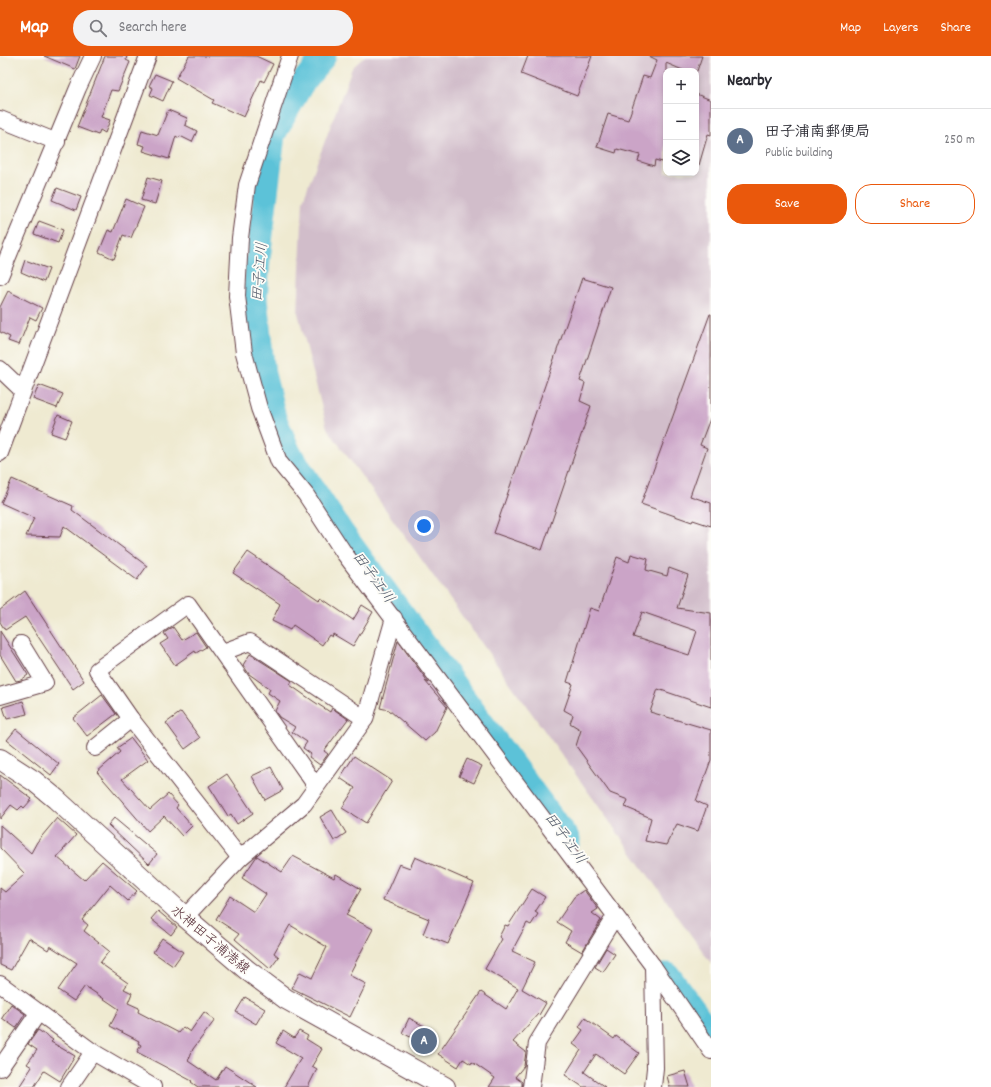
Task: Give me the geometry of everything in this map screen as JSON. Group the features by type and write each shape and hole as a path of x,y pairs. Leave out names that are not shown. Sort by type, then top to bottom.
{"main road":[{"name":"水神田子浦港線","path":"0,759 34,780 185,918 247,970 286,999 445,1087"}],"street":[{"path":"0,276 57,142 78,88 93,56"},
{"path":"0,453 22,390 148,56"},
{"path":"290,56 247,185 240,238 237,296 244,352 259,408 279,462 306,495 344,553 653,966 711,1051"},
{"path":"0,119 57,142"},
{"path":"0,369 22,390"},
{"path":"240,858 131,719 97,670 188,604 316,786"},
{"path":"185,918 240,858 304,804 365,719 394,618"},
{"path":"223,652 250,642 365,719"},
{"path":"0,696 45,683 21,644"},
{"path":"95,748 131,719"},
{"path":"531,1087 537,1043 615,916"},
{"path":"653,966 655,1068 653,1087"},
{"path":"0,984 93,1052 153,1087"},
{"path":"0,1068 39,1012"},
{"path":"69,1087 93,1052"}],"shaded area":[{"path":"365,56 711,56 711,963 327,428 298,313 303,200 352,68"}],"building":[{"path":"44,56 80,56 75,69"},
{"path":"105,56 127,56 126,60 130,62 118,91 111,90 101,117 110,120 105,133 100,130 98,135 77,127"},
{"path":"189,56 256,56 273,64 264,82 261,80 244,117 212,103 214,100 176,78"},
{"path":"528,56 592,56 577,96 521,74"},
{"path":"649,56 702,56 698,68 678,68 666,63 666,68 663,68 663,162 655,160 654,166 638,161 640,155 617,149 616,153 597,147 608,114 628,120 643,76 650,78 657,60"},
{"path":"155,74 172,81 163,101 150,95 153,88 149,86"},
{"path":"699,95 711,100 711,135 708,134 699,165"},
{"path":"168,110 187,118 185,125 197,131 192,142 180,136 179,138 176,136 169,159 143,151 145,146 138,144 142,130 158,135"},
{"path":"148,177 162,181 155,204 141,200"},
{"path":"57,188 81,197 76,210 52,200"},
{"path":"126,199 144,207 131,238 123,235 114,259 99,252 108,230 113,232"},
{"path":"39,221 63,230 58,243 34,234"},
{"path":"25,260 49,269 44,282 21,272"},
{"path":"582,278 611,287 580,381 585,383 580,401 591,406 542,550 494,533"},
{"path":"8,291 42,308 36,320 30,317 19,345 8,341 10,337 0,332 0,307"},
{"path":"710,314 711,416 700,445 707,448 690,496 711,503 711,526 693,520 692,522 641,504"},
{"path":"39,385 63,394 57,408 33,399"},
{"path":"58,415 72,421 65,438 51,433"},
{"path":"12,479 73,506 72,510 147,566 137,580 64,526 60,537 26,536 34,518 1,503"},
{"path":"248,552 319,600 321,598 353,620 362,605 373,612 353,646 333,634 332,637 329,635 322,645 293,625 290,630 272,621 280,604 233,573"},
{"path":"631,554 648,559 646,570 667,576 669,568 688,575 677,608 711,613 711,707 658,689 650,712 711,730 711,760 696,801 707,806 698,831 677,824 666,845 645,841 651,818 625,807 628,800 610,793 576,746 581,730 570,723 573,715 564,710 573,684 567,682 590,608 599,611 617,557 629,562","holes":["642,612 697,631 689,655 633,637"]},
{"path":"25,591 84,681 73,689 25,617 5,630 0,622 0,610"},
{"path":"173,627 182,640 196,632 206,647 196,653 195,651 175,665 160,644 168,639 164,633"},
{"path":"0,631 28,675 21,680 16,681 0,655"},
{"path":"398,641 429,683 425,681 447,707 435,732 425,741 389,710 380,708"},
{"path":"250,654 292,681 290,685 313,701 330,712 332,708 348,719 324,751 328,754 320,765 309,757 311,754 303,748 307,742 292,732 295,727 279,717 275,711 280,701 268,693 270,689 249,674 243,665"},
{"path":"102,695 116,714 87,736 73,718"},
{"path":"23,701 27,714 7,719 3,707"},
{"path":"181,712 200,738 185,749 166,723"},
{"path":"16,729 59,764 51,775 7,740"},
{"path":"131,738 148,760 122,779 150,810 168,794 178,805 176,808 192,826 182,836 164,816 148,831 97,772 120,752 117,748"},
{"path":"354,756 392,781 366,823 342,808 355,788 340,778"},
{"path":"467,759 482,766 474,783 459,776"},
{"path":"271,767 283,790 265,800 252,776"},
{"path":"227,774 253,813 237,824 231,814 228,816 209,786"},
{"path":"0,775 32,799 24,808 22,806 18,810 11,805 0,819"},
{"path":"332,810 346,833 334,841 320,817"},
{"path":"57,818 76,835 57,857 84,880 102,861 137,891 128,901 110,885 82,920 88,925 84,931 109,951 100,963 128,983 124,989 132,993 128,1003 139,1008 138,1012 178,1033 183,1027 190,1032 204,1012 215,1020 193,1049 188,1061 216,1080 225,1066 257,1087 198,1087 191,1082 192,1081 137,1052 141,1045 138,1043 139,1041 110,1026 119,1009 85,986 74,1001 58,990 77,963 50,946 48,950 29,938 11,970 0,965 0,888 5,892 25,874 0,848 0,825 31,853 37,842"},
{"path":"114,818 157,854 149,864 108,825"},
{"path":"257,856 282,872 293,856 334,878 336,874 361,889 346,915 373,929 349,975 366,984 350,1017 292,988 300,972 312,978 327,947 290,925 274,953 279,957 270,969 235,939 239,934 216,919 230,896 254,912 266,894 242,878"},
{"path":"415,857 474,883 448,944 423,934 429,919 383,900 399,864 410,868"},
{"path":"532,889 545,897 535,912 538,914 531,925 527,923 512,951 535,962 522,989 546,1003 539,1015 538,1014 513,1042 526,1052 524,1066 515,1077 522,1082 522,1087 489,1087 495,1078 472,1062 471,1064 463,1059 458,1067 438,1054 481,992 506,1009 518,988 485,969 502,939 499,937 505,925 508,926"},
{"path":"584,890 598,909 592,913 601,920 582,952 565,942 571,931 557,922 574,897"},
{"path":"158,911 177,927 171,935 151,919"},
{"path":"162,938 183,952 173,966 153,952"},
{"path":"606,948 615,954 603,972 595,967"},
{"path":"245,997 265,1009 256,1024 236,1012"},
{"path":"11,1004 25,1014 16,1028 2,1018"},
{"path":"409,1018 424,1026 417,1040 402,1033"},
{"path":"585,1018 614,1039 616,1036 639,1053 624,1074 596,1054 584,1072 605,1087 583,1087 565,1075 581,1050 573,1044 583,1030 579,1027"},
{"path":"38,1030 53,1040 51,1042 75,1056 60,1081 44,1071 34,1087 19,1087 32,1067 27,1064 37,1050 28,1044"},
{"path":"283,1031 294,1038 299,1031 308,1036 306,1039 322,1049 312,1066 317,1069 308,1087 284,1087 301,1058 276,1043"},
{"path":"685,1071 690,1087 670,1087 667,1076"}],"waterway":[{"name":"田子江川","path":"324,56 301,85 273,135 258,259 255,299 263,374 274,418 289,453 342,533 568,840"},
{"name":"田子江川","path":"668,975 711,1034"}],"place":[{"name":"田子浦南郵便局","path":"424,1041"}]}
